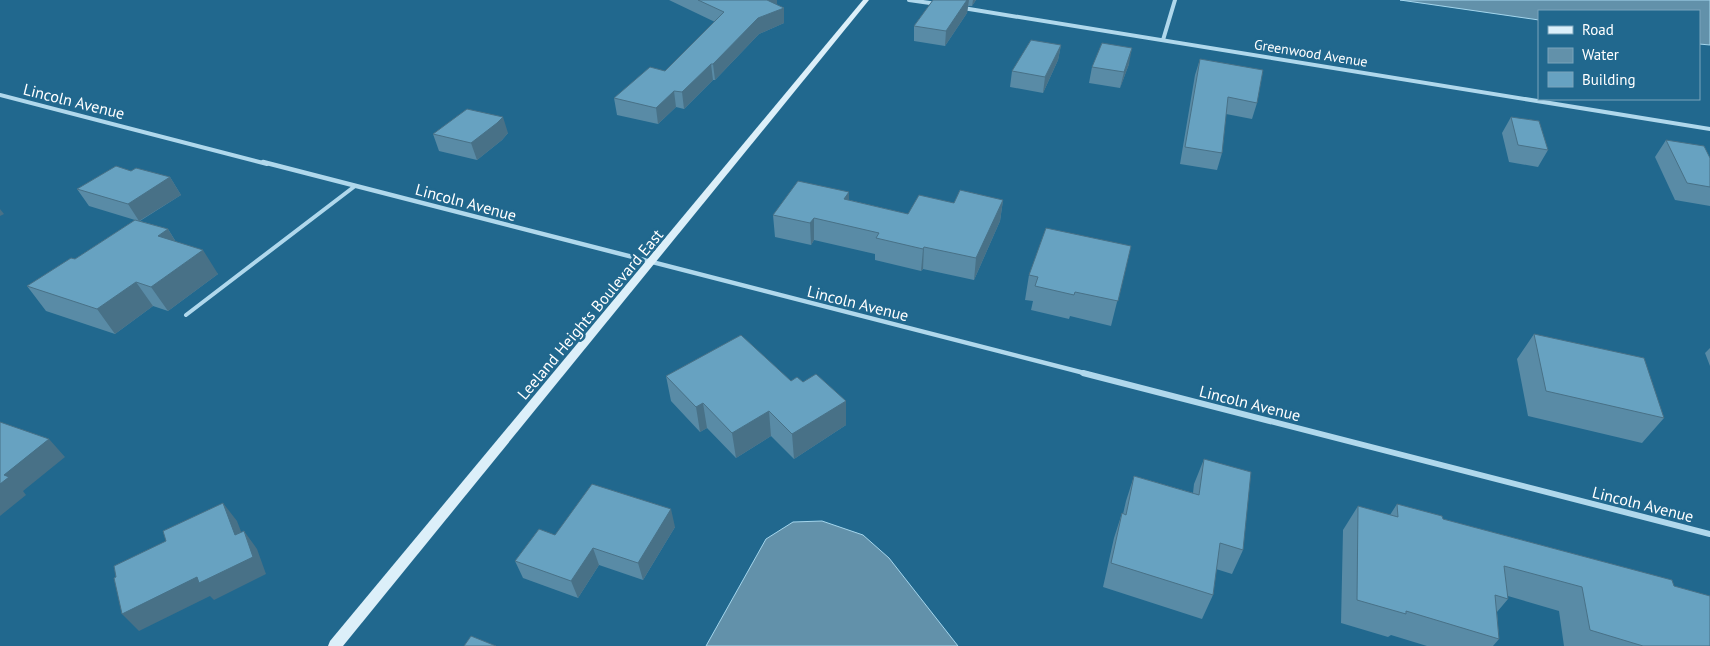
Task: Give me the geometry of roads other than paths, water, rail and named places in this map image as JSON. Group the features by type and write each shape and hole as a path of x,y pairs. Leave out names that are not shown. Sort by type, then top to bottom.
{"main road":[{"name":"Leeland Heights Boulevard East","path":"335,646 652,263 866,0"}],"street":[{"path":"909,0 938,5"},
{"path":"1163,40 1175,0"},
{"name":"Greenwood Avenue","path":"958,8 1710,130"},
{"name":"Lincoln Avenue","path":"0,95 1710,534"}],"lane":[{"path":"186,315 355,186"}],"water":[{"path":"1400,0 1710,0 1710,45 1700,44 1700,10 1538,10 1538,20"},
{"path":"822,521 863,535 889,558 958,646 706,646 766,539 793,522"}]}
